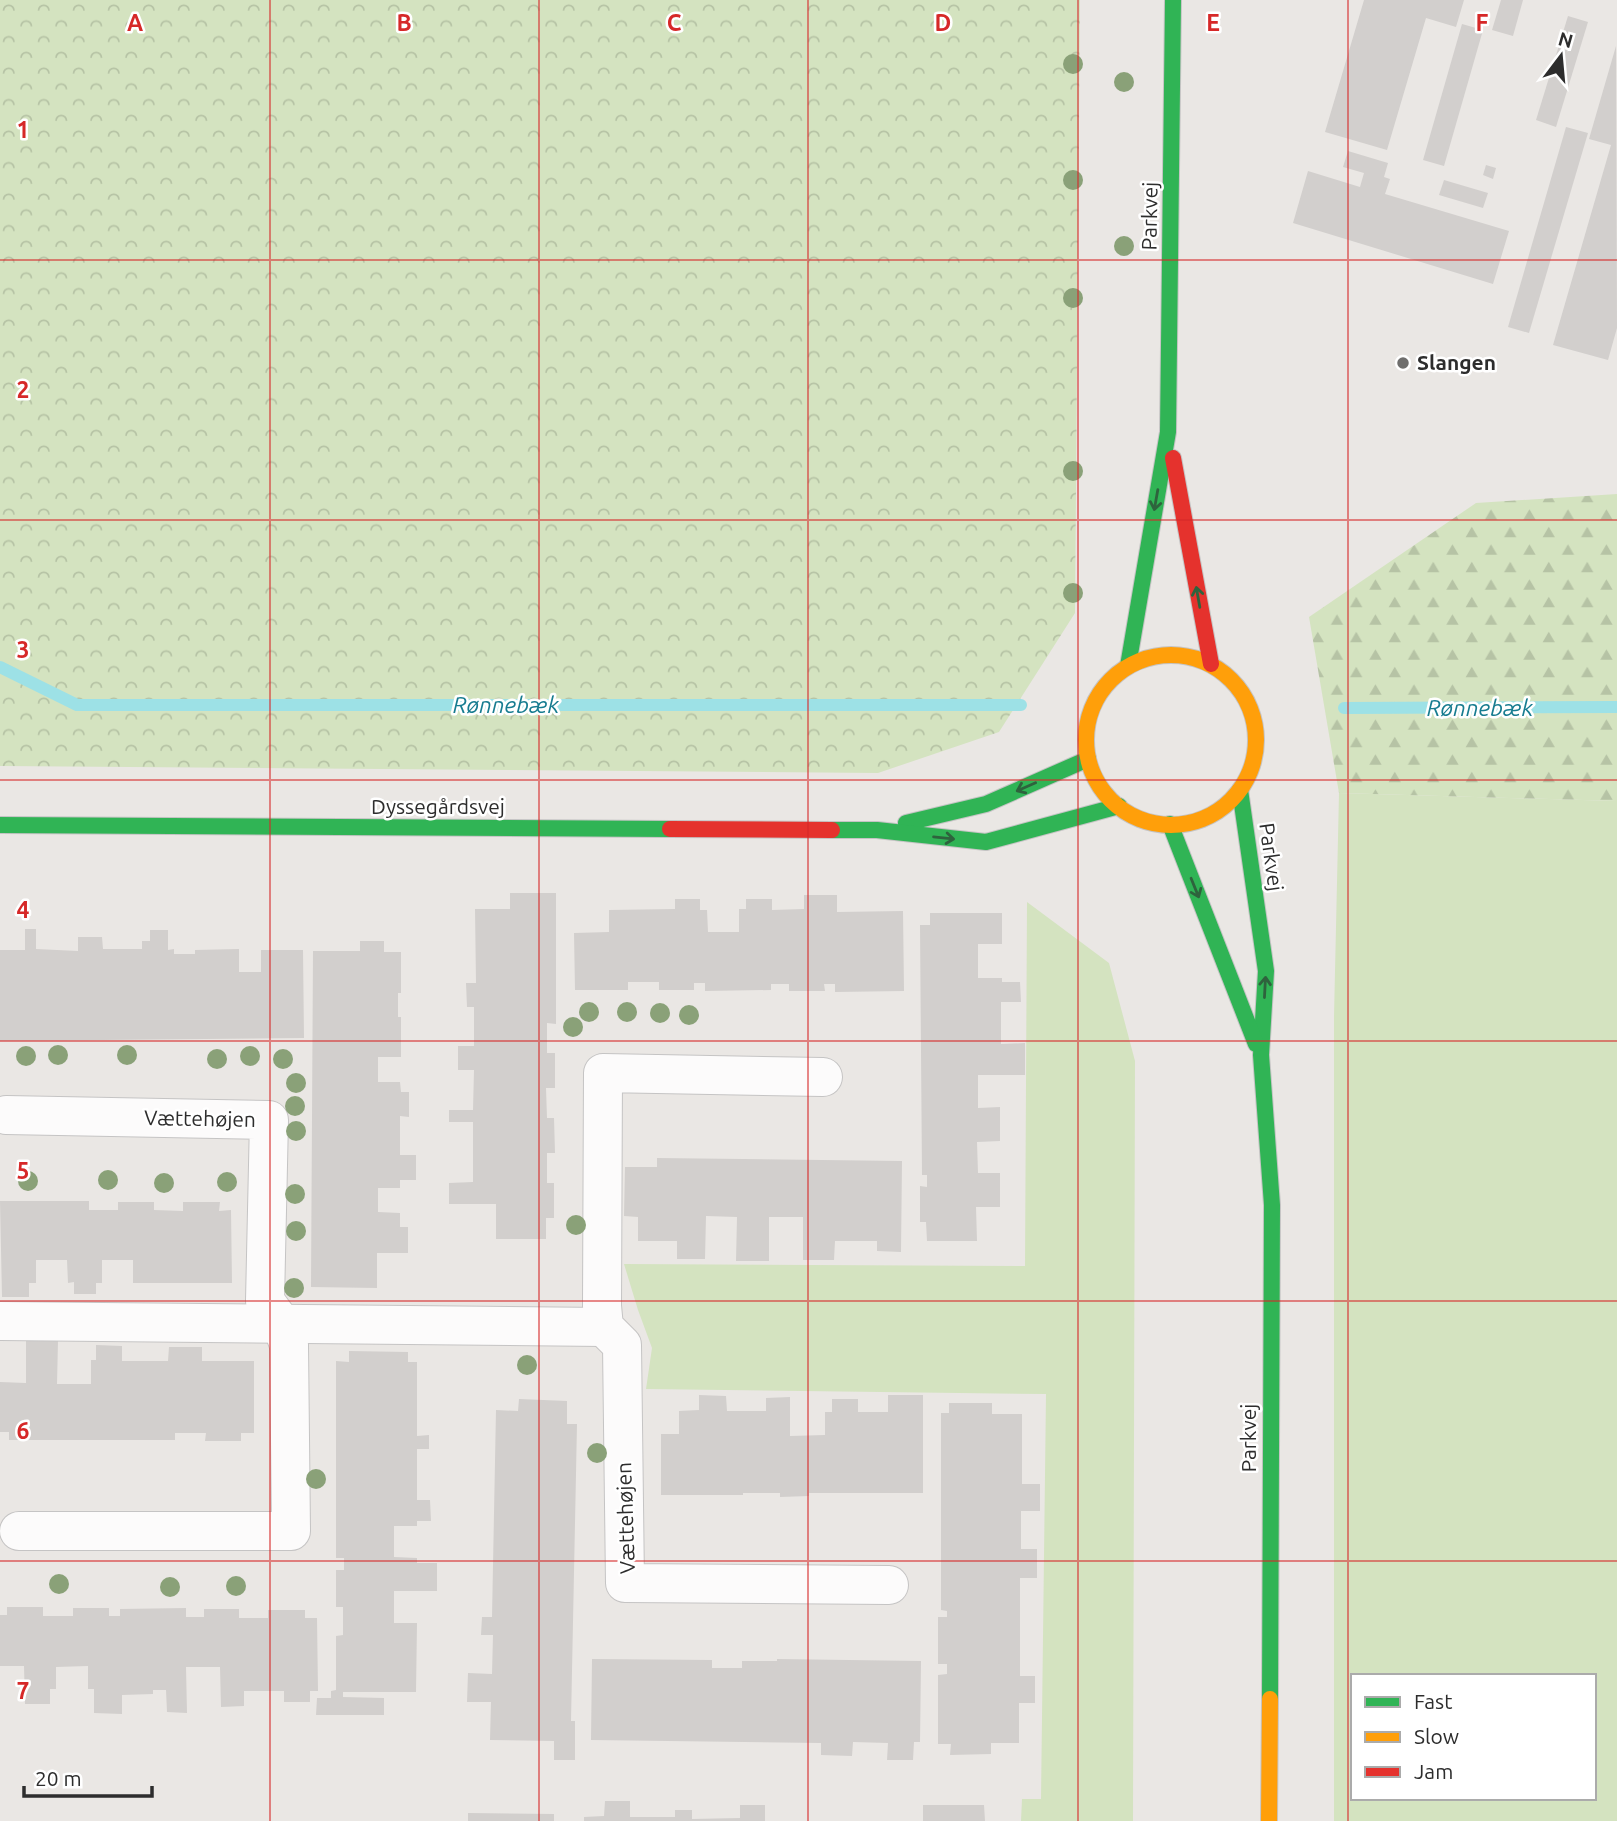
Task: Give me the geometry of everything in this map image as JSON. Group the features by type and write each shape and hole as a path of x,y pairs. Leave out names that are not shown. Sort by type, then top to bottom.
{"street":[{"name":"Parkvej","path":"1128,666 1168,432 1173,0"},
{"name":"Parkvej","path":"1168,432 1211,664"},
{"path":"1169,654 1191,657 1211,664 1228,676 1242,692 1251,710 1256,730 1256,751 1250,772 1240,790 1209,816 1190,823 1170,824 1143,820 1119,806 1093,773 1088,759 1086,737 1090,716 1098,697 1111,680 1128,666 1148,658 1169,654"},
{"name":"Dyssegårdsvej","path":"877,830 986,804 1088,759"},
{"name":"Parkvej","path":"1240,790 1266,971 1261,1055 1272,1205 1269,1821"},
{"name":"Dyssegårdsvej","path":"0,825 877,830 985,842 1119,806"},
{"name":"Parkvej","path":"1170,824 1261,1055"},
{"path":"0,1321 604,1327 603,1073 823,1077"},
{"name":"Vættehøjen","path":"6,1115 269,1120 265,1301 281,1323 289,1345 291,1531 19,1531"},
{"name":"Vættehøjen","path":"604,1327 622,1345 625,1583 890,1585"}],"green space":[{"path":"0,0 1080,0 1075,613 999,732 878,773 0,766"},
{"path":"1617,494 1617,801 1339,793 1309,617 1476,503"},
{"path":"1339,793 1617,801 1617,1821 1334,1821 1334,1016"},
{"path":"1027,902 1109,963 1135,1061 1133,1821 1021,1821 1022,1799 1041,1799 1046,1394 646,1389 652,1348 624,1264 1025,1266"}],"building":[{"path":"1364,0 1464,0 1456,27 1426,18 1387,150 1325,132"},
{"path":"1501,0 1523,0 1513,36 1492,30"},
{"path":"1568,16 1588,22 1556,127 1536,120"},
{"path":"1462,24 1483,30 1444,166 1423,160"},
{"path":"1616,46 1617,328 1608,360 1553,345 1611,145 1589,139"},
{"path":"1566,127 1588,133 1529,333 1508,327"},
{"path":"1348,151 1388,163 1384,177 1390,179 1385,194 1509,231 1493,284 1293,223 1308,171 1360,187 1364,173 1343,167"},
{"path":"1486,165 1496,168 1493,179 1483,175"},
{"path":"1444,180 1488,193 1483,208 1439,195"},
{"path":"510,893 556,893 556,1024 547,1023 547,1053 555,1053 555,1088 546,1088 547,1118 554,1118 555,1153 547,1153 547,1183 554,1183 554,1218 546,1218 546,1239 496,1239 496,1204 449,1204 449,1183 473,1182 473,1122 449,1122 449,1110 473,1110 474,1070 458,1070 458,1046 474,1046 474,1007 467,1007 466,983 476,983 475,909 510,909"},
{"path":"804,895 837,895 837,912 903,911 904,991 835,992 835,984 824,984 825,991 789,991 789,984 771,984 771,990 705,991 705,983 694,983 694,990 659,990 659,982 628,982 628,990 575,990 574,933 609,932 609,910 675,909 675,899 700,899 700,910 707,910 708,932 739,932 739,909 746,909 746,899 772,899 772,910 804,909"},
{"path":"930,913 1002,913 1002,944 978,944 978,978 1002,978 1002,982 1020,982 1021,1002 1001,1002 1001,1044 1025,1043 1025,1075 978,1075 978,1108 1000,1107 1000,1141 977,1142 978,1173 1000,1173 1000,1207 976,1207 977,1241 927,1241 926,1222 920,1222 920,1186 927,1187 927,1175 922,1175 920,925 930,925"},
{"path":"25,929 36,929 36,949 78,951 78,937 102,937 103,949 142,949 142,941 150,941 150,930 168,930 168,950 174,949 174,954 195,954 195,950 239,949 239,972 261,972 261,950 303,950 304,1038 0,1041 0,950 25,950"},
{"path":"360,941 384,941 384,952 401,952 398,1017 401,1017 401,1057 378,1057 378,1082 400,1082 401,1092 409,1092 409,1117 400,1116 400,1155 416,1155 416,1180 400,1180 400,1188 378,1188 378,1212 400,1213 400,1227 408,1227 408,1253 377,1253 377,1288 311,1287 313,951 360,951"},
{"path":"657,1158 902,1161 901,1252 877,1251 877,1241 835,1241 834,1260 803,1260 803,1217 769,1217 769,1261 736,1261 737,1217 706,1216 705,1259 677,1259 677,1241 638,1241 638,1217 624,1216 625,1167 657,1167"},
{"path":"0,1201 89,1201 89,1210 118,1210 118,1202 154,1202 154,1210 183,1211 183,1202 220,1202 219,1211 231,1210 232,1283 133,1283 133,1260 102,1260 102,1283 96,1283 96,1294 74,1294 74,1282 68,1283 67,1260 36,1260 36,1283 29,1283 29,1297 2,1297"},
{"path":"26,1341 58,1341 57,1384 91,1384 91,1360 96,1360 96,1345 122,1346 122,1361 168,1361 169,1347 202,1347 202,1361 254,1361 254,1433 241,1433 241,1441 205,1441 206,1433 175,1433 175,1440 9,1440 9,1432 0,1432 0,1382 26,1383"},
{"path":"349,1351 408,1352 408,1362 417,1362 417,1436 429,1435 429,1449 417,1449 417,1500 430,1500 431,1521 417,1521 417,1526 394,1526 394,1557 417,1558 417,1563 437,1563 437,1591 394,1591 394,1623 417,1623 416,1692 343,1692 343,1697 384,1698 384,1715 316,1715 317,1698 331,1698 331,1691 336,1690 336,1636 343,1635 343,1607 336,1607 336,1570 344,1570 344,1558 336,1558 336,1361 349,1362"},
{"path":"699,1395 726,1396 727,1411 766,1411 766,1398 790,1397 790,1436 825,1435 825,1412 832,1412 832,1399 858,1399 858,1412 888,1412 888,1395 923,1395 923,1493 809,1493 809,1496 780,1497 780,1493 661,1495 661,1434 679,1434 679,1411 699,1410"},
{"path":"519,1399 567,1401 567,1424 577,1424 571,1721 575,1721 575,1760 554,1760 554,1741 490,1740 491,1702 467,1702 468,1673 492,1674 493,1635 481,1635 482,1617 492,1617 496,1410 518,1411"},
{"path":"949,1403 992,1403 992,1414 1022,1414 1022,1484 1040,1484 1040,1511 1021,1511 1021,1549 1037,1549 1037,1578 1020,1578 1020,1676 1035,1676 1035,1703 1019,1703 1019,1743 991,1743 991,1754 950,1755 951,1744 938,1744 938,1675 947,1674 947,1664 938,1664 938,1617 947,1617 947,1611 941,1610 941,1413 949,1413"},
{"path":"7,1607 43,1607 43,1616 73,1616 73,1608 109,1608 109,1616 120,1616 120,1609 186,1608 186,1617 204,1617 204,1609 239,1609 239,1618 268,1618 268,1610 305,1610 305,1618 317,1618 318,1691 310,1691 310,1702 284,1702 284,1691 244,1691 244,1706 221,1707 220,1667 186,1667 187,1713 167,1712 166,1690 153,1690 153,1694 122,1695 122,1714 94,1713 94,1689 88,1689 88,1666 56,1667 56,1689 50,1689 50,1704 25,1704 24,1666 0,1666 0,1615 7,1615"},
{"path":"592,1659 712,1660 712,1668 742,1668 742,1661 777,1659 921,1661 920,1742 914,1742 913,1760 887,1760 888,1743 853,1742 852,1756 821,1755 821,1743 591,1740"},
{"path":"605,1801 630,1801 630,1817 675,1817 675,1810 692,1810 692,1819 740,1818 740,1805 765,1805 765,1821 584,1821 584,1817 604,1816"},
{"path":"923,1805 984,1805 985,1821 923,1821"},
{"path":"468,1813 554,1814 554,1821 468,1821"}],"waterway":[{"name":"Rønnebæk","path":"0,667 77,705 1021,705"},
{"name":"Rønnebæk","path":"1344,708 1617,707"}],"traffic: fast":[{"path":"1128,666 1168,432 1173,0"},
{"path":"906,823 986,804 1088,759"},
{"path":"1240,790 1266,971 1261,1055 1272,1205 1270,1699"},
{"path":"832,830 877,830 986,842 1119,806"},
{"path":"1170,824 1256,1044"},
{"path":"0,825 670,829"}],"traffic: slow":[{"path":"1171,655 1203,662 1231,680 1249,708 1256,740 1249,772 1231,800 1203,818 1171,825 1139,818 1111,800 1093,772 1086,740 1093,708 1111,680 1139,662 1171,655"},
{"path":"1269,1821 1270,1699"}],"traffic: jam":[{"path":"1173,458 1211,664"},
{"path":"670,829 832,830"}],"place":[{"name":"Slangen","path":"1403,363"}]}
